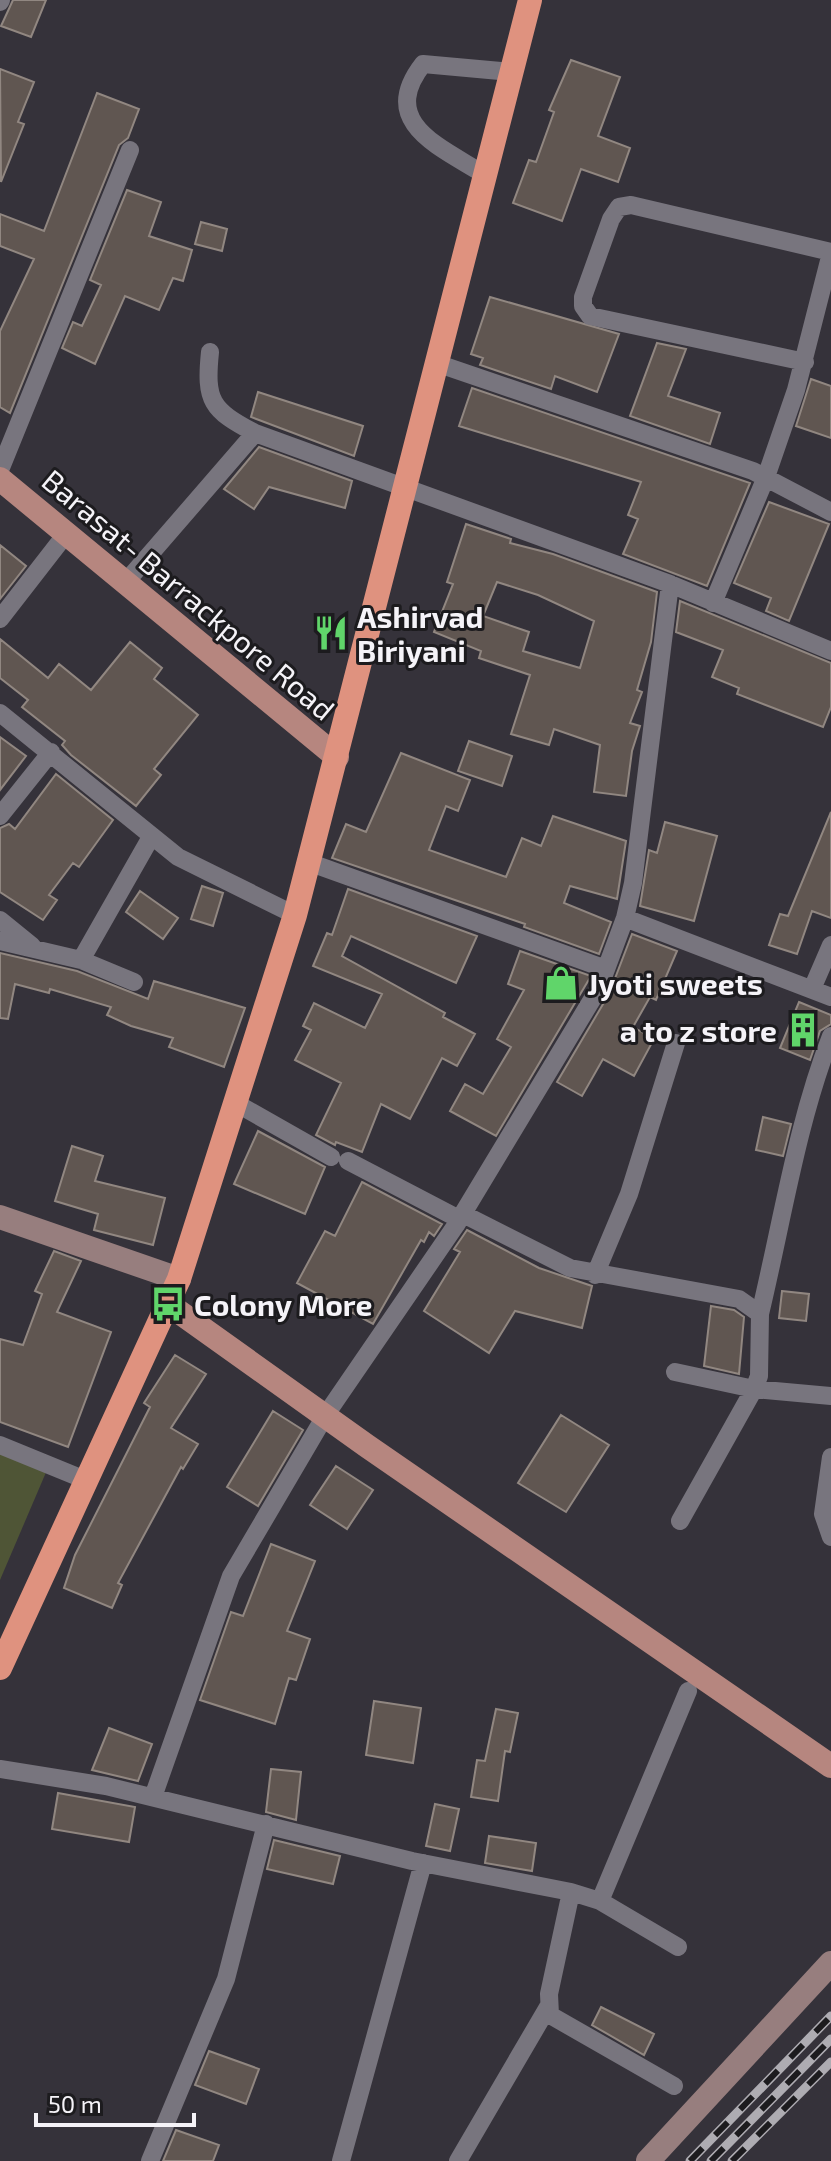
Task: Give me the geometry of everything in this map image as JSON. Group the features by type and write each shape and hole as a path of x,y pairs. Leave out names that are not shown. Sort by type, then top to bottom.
{"highway":[{"path":"0,1668 179,1279 295,915 530,0"}],"main road":[{"name":"Barasat- Barrackpore Road","path":"3,485 337,757"},
{"path":"168,1304 367,1446 831,1766"}],"street":[{"path":"485,175 424,139 406,109 408,83 423,64 511,72"},
{"path":"3,485 130,150"},
{"path":"713,603 766,477 805,362 831,252 631,205 619,207 611,219 583,297 583,306 590,316 805,362"},
{"path":"210,352 206,388 212,402 234,422 255,433 670,584 831,651"},
{"path":"436,363 766,477 831,512"},
{"path":"125,583 255,433"},
{"path":"0,619 66,534"},
{"path":"153,1797 231,1576 325,1416 461,1217 599,988 625,918 633,883 670,584"},
{"path":"0,713 151,837 206,872 295,915"},
{"path":"0,816 51,752"},
{"path":"81,960 151,837"},
{"path":"308,862 606,969"},
{"path":"625,918 831,997"},
{"path":"0,920 34,948"},
{"path":"0,941 81,960 134,982"},
{"path":"812,989 831,945"},
{"path":"680,1521 759,1376 760,1314 803,1134 810,1090 831,1036"},
{"path":"595,1275 629,1194 676,1043"},
{"path":"234,1102 340,1159 544,1257 595,1275 739,1299 760,1314"},
{"path":"0,1217 179,1279"},
{"path":"675,1372 754,1389 831,1396"},
{"path":"0,1445 88,1481"},
{"path":"831,1457 823,1514 831,1537"},
{"path":"600,1901 688,1691"},
{"path":"0,1769 153,1797 423,1863 571,1892 600,1901 678,1947"},
{"path":"150,2161 226,1979 266,1824"},
{"path":"341,2161 423,1863"},
{"path":"458,2161 548,2007 571,1892"},
{"path":"648,2161 831,1963"},
{"path":"548,2007 550,2015 559,2022 674,2086"}],"green space":[{"path":"0,1450 47,1470 0,1580"}],"building":[{"path":"13,0 46,0 31,37 1,26"},
{"path":"571,60 620,77 598,136 630,148 618,182 581,169 562,221 513,203 529,160 536,162 554,112 549,110"},
{"path":"0,69 34,82 18,122 24,124 1,182"},
{"path":"97,93 139,109 128,138 119,145 10,413 0,407 0,331 34,259 0,246 0,214 44,231"},
{"path":"127,190 161,202 149,236 192,250 183,281 173,278 159,310 125,296 95,364 62,348 73,322 82,326 101,285 90,280"},
{"path":"201,222 227,229 222,251 195,244"},
{"path":"490,297 619,334 597,392 555,376 551,389 480,365 483,358 471,354"},
{"path":"657,343 686,349 668,396 720,413 710,444 630,416"},
{"path":"811,379 831,386 831,438 796,426"},
{"path":"472,388 750,483 707,586 623,554 638,519 628,515 641,482 459,426"},
{"path":"258,392 363,426 354,456 251,417"},
{"path":"259,447 352,481 345,508 269,487 254,509 224,489"},
{"path":"769,502 829,524 789,621 766,611 771,598 734,583"},
{"path":"466,524 511,539 510,543 553,554 657,592 651,642 637,690 642,692 630,723 640,726 632,751 626,796 594,792 600,745 554,729 549,745 511,734 530,675 479,658 481,651 434,632 453,584 447,582","holes":["497,582 538,595 594,621 580,668 523,651 529,632 483,616"]},
{"path":"0,545 26,566 0,599"},
{"path":"680,601 831,663 831,707 823,727 737,694 739,688 712,677 723,650 676,632"},
{"path":"0,639 48,678 59,664 91,690 130,642 162,668 154,679 198,715 154,769 161,775 136,806 71,755 62,745 65,741 22,707 28,700 0,678"},
{"path":"0,737 26,756 0,790"},
{"path":"469,741 512,756 502,786 458,771"},
{"path":"401,753 470,780 458,811 446,806 429,850 506,877 522,838 541,846 553,816 626,841 617,899 570,886 564,903 611,922 599,954 524,927 525,924 332,858 346,824 366,832"},
{"path":"56,774 113,820 79,867 73,863 49,895 57,900 43,920 0,892 0,828 9,824 15,829"},
{"path":"831,812 831,918 812,911 797,954 769,945 780,914 788,916"},
{"path":"665,822 717,836 694,921 640,906 649,850 657,853"},
{"path":"202,886 223,893 213,926 191,919"},
{"path":"348,889 477,936 456,983 351,936 342,956 445,1013 443,1017 475,1034 457,1066 442,1058 410,1119 381,1104 362,1152 336,1142 335,1145 316,1135 341,1083 295,1060 311,1030 303,1026 314,1003 365,1028 382,994 313,966 327,933 332,935"},
{"path":"140,891 178,918 163,939 126,912"},
{"path":"632,934 677,951 656,1000 650,997 633,1027 654,1039 634,1076 603,1059 582,1096 557,1082 609,994"},
{"path":"520,951 591,976 496,1136 450,1111 465,1084 483,1094 511,1047 497,1039 524,990 508,984"},
{"path":"0,953 77,971 148,999 154,981 245,1008 224,1067 169,1047 173,1038 131,1026 107,1015 111,1007 50,989 49,993 15,984 8,1019 0,1018"},
{"name":"a to z store","path":"799,1002 831,1015 831,1024 820,1031 810,1060 780,1048"},
{"path":"763,1117 791,1124 783,1156 756,1150"},
{"path":"258,1131 325,1167 305,1214 234,1184"},
{"path":"72,1146 103,1156 95,1181 165,1198 153,1245 94,1230 98,1214 55,1201"},
{"path":"362,1182 442,1224 434,1236 429,1232 424,1242 421,1240 373,1324 297,1283 325,1231 335,1236"},
{"path":"467,1230 539,1268 592,1286 582,1328 515,1311 489,1353 424,1311 460,1252 454,1249"},
{"path":"54,1251 81,1261 57,1312 111,1332 68,1447 0,1422 0,1339 23,1345 42,1294 35,1291"},
{"path":"782,1291 809,1294 806,1321 779,1318"},
{"path":"711,1306 734,1310 744,1317 739,1374 704,1366"},
{"path":"175,1355 206,1374 171,1428 198,1444 183,1469 181,1467 118,1583 122,1585 112,1608 64,1588 75,1555 150,1407 144,1403"},
{"path":"273,1411 303,1430 258,1506 227,1487"},
{"path":"561,1415 609,1445 566,1512 518,1483"},
{"path":"336,1466 373,1490 347,1529 310,1505"},
{"path":"271,1544 315,1561 287,1631 310,1639 296,1680 289,1678 275,1724 200,1700 231,1612 243,1616"},
{"path":"374,1701 421,1708 413,1763 366,1755"},
{"path":"496,1709 518,1713 510,1752 505,1751 498,1801 471,1797 477,1760 485,1761"},
{"path":"109,1728 152,1744 138,1781 92,1770"},
{"path":"271,1769 301,1772 296,1820 266,1812"},
{"path":"58,1793 135,1807 129,1842 52,1829"},
{"path":"435,1804 459,1809 450,1851 426,1846"},
{"path":"489,1836 536,1843 532,1871 485,1863"},
{"path":"274,1840 340,1856 333,1884 267,1869"},
{"path":"601,2007 654,2034 644,2055 592,2025"},
{"path":"209,2051 259,2069 246,2104 195,2085"},
{"path":"176,2130 219,2145 213,2161 163,2161"}],"railway":[{"path":"690,2161 831,2016"},
{"path":"711,2161 831,2039"},
{"path":"732,2161 831,2062"}],"place":[{"name":"Ashirvad Biriyani","path":"331,633"},
{"name":"Jyoti sweets","path":"561,983"},
{"name":"a to z store","path":"803,1030"},
{"name":"Colony More","path":"168,1304"}]}
